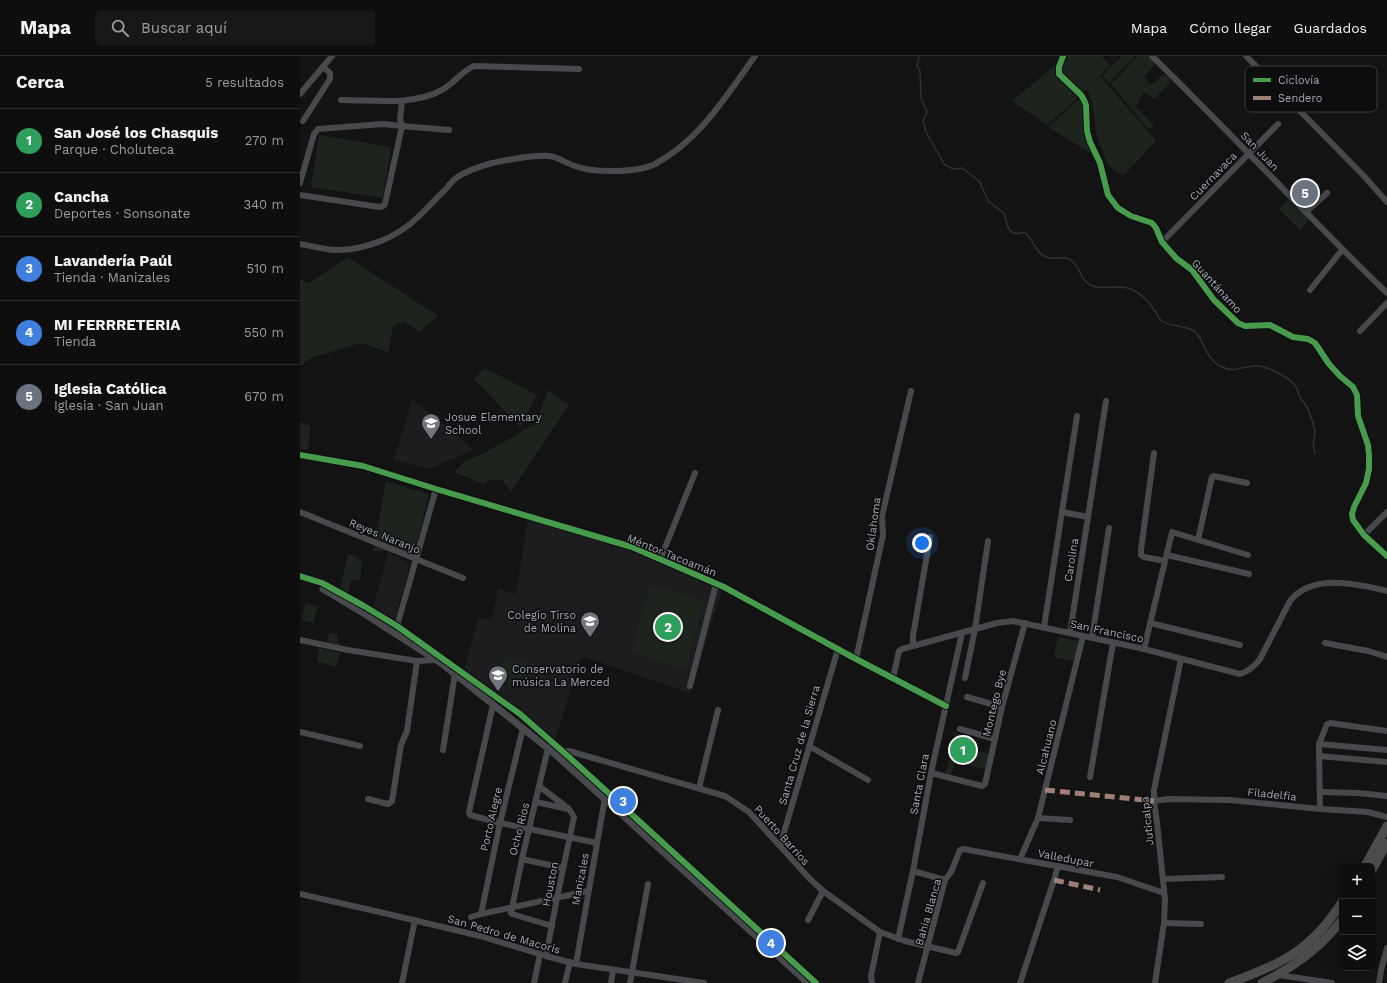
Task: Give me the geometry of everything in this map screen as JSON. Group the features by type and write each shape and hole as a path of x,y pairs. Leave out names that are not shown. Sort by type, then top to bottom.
{"main road":[{"path":"1367,863 1387,826"},
{"path":"1375,865 1387,843"},
{"path":"1229,983 1262,971 1291,957 1326,926 1339,906"},
{"path":"1262,983 1294,965 1316,949 1339,924"}],"street":[{"path":"300,94 332,56"},
{"path":"300,244 334,250 349,249 371,244 391,236 417,218 456,178 492,163 539,156 550,156 585,169 603,171 649,167 678,148 716,110 754,56"},
{"name":"Guantánamo","path":"1064,56 1059,67 1058,74 1081,95 1084,100 1086,106 1087,131 1090,142 1100,163 1108,195 1118,208 1131,216 1152,223 1156,228 1162,242 1176,258 1192,270 1214,300 1238,323 1245,326 1270,325 1293,337 1315,343 1340,376 1353,386 1357,395 1358,416 1368,444 1369,455 1369,469 1366,483 1354,507 1352,514 1353,520 1364,535 1387,556"},
{"name":"San Juan","path":"1152,56 1198,101 1342,250 1387,293"},
{"path":"1246,56 1256,66"},
{"path":"341,100 402,101 420,98 441,91 454,82 468,69 474,66 580,69"},
{"path":"303,121 330,79 330,73 323,67"},
{"path":"300,195 379,207 383,206 385,204 402,126 400,119 402,101"},
{"path":"1301,112 1363,175 1387,202"},
{"path":"300,183 314,134 318,129 383,124 449,130"},
{"name":"Cuernavaca","path":"1162,242 1278,124"},
{"path":"1306,212 1327,193"},
{"path":"1310,290 1342,250"},
{"path":"1360,331 1387,303"},
{"name":"Oklahoma","path":"856,659 884,535 882,516 911,391"},
{"name":"Carolina","path":"1070,633 1106,401"},
{"path":"1044,627 1077,416"},
{"path":"1154,453 1141,555 1144,557 1166,558 1248,574"},
{"name":"Méntor Tacoamán","path":"300,455 363,466 632,547 716,584 946,706"},
{"path":"660,560 695,474"},
{"path":"1198,540 1212,477 1214,476 1247,484"},
{"path":"397,626 436,489"},
{"name":"Reyes Naranjo","path":"300,512 463,578"},
{"path":"1062,512 1088,516"},
{"path":"1364,535 1387,512"},
{"path":"1092,638 1110,528"},
{"path":"1144,649 1172,532 1248,555"},
{"path":"913,646 913,636 930,537"},
{"path":"965,678 975,629 988,541"},
{"path":"302,577 322,583 397,626 520,714 605,798 808,983"},
{"path":"302,577 365,614 435,660 455,674 548,748 559,752 816,983"},
{"name":"San Francisco","path":"893,678 899,651 997,623 1013,621 1144,649 1240,674 1247,672 1260,659 1290,601 1297,593 1319,585 1336,583 1367,586 1387,591"},
{"path":"690,686 716,584"},
{"path":"1150,622 1240,645"},
{"name":"Montego Bye","path":"931,773 982,786 985,784 1002,707 1025,623"},
{"name":"Santa Clara","path":"898,939 913,871 931,773 962,633"},
{"name":"Alcahuano","path":"1020,859 1038,818 1083,636"},
{"path":"300,640 348,650 418,661 435,660"},
{"path":"1090,777 1113,642"},
{"path":"1325,643 1368,651 1387,657"},
{"name":"Santa Cruz de la Sierra","path":"780,846 838,649"},
{"name":"Juticalpa","path":"1155,983 1164,923 1165,899 1164,879 1154,801 1156,783 1182,659"},
{"path":"368,799 388,804 392,801 418,661"},
{"path":"443,750 455,674"},
{"path":"967,697 1002,707"},
{"path":"493,705 469,812 470,815 500,823 597,843"},
{"path":"699,788 718,710"},
{"path":"1320,809 1319,744 1327,724 1330,723 1387,731"},
{"name":"Porto Alegre","path":"481,914 500,823 523,728"},
{"path":"960,729 995,738"},
{"path":"300,732 360,746"},
{"path":"1319,744 1387,750"},
{"path":"809,746 868,780"},
{"name":"Ocho Rios","path":"512,911 522,859 548,748"},
{"name":"Puerto Barrios","path":"559,752 569,751 725,796 746,809 809,878 823,891 880,932 898,939 928,947 956,953 958,952 982,883"},
{"path":"1319,756 1387,762"},
{"path":"539,786 569,809"},
{"path":"1320,792 1358,793 1387,796"},
{"name":"Manizales","path":"565,983 573,963 605,798"},
{"name":"Filadelfia","path":"1154,801 1168,799 1230,800 1368,812 1387,817"},
{"path":"536,802 569,809"},
{"name":"Houston","path":"546,956 574,817 569,809"},
{"path":"1038,818 1070,820"},
{"name":"Valledupar","path":"963,849 1117,877 1164,893"},
{"name":"Bahia Blanca","path":"918,983 945,880 951,872 960,850 963,849"},
{"path":"522,859 563,868"},
{"path":"1020,983 1058,866"},
{"path":"913,871 945,880"},
{"path":"1164,879 1222,877"},
{"path":"630,983 648,884"},
{"path":"471,917 481,914 512,911 588,891"},
{"path":"808,920 823,891"},
{"name":"San Pedro de Macoris","path":"300,894 480,936 573,963 704,983"},
{"path":"512,911 552,926"},
{"path":"402,983 415,920"},
{"path":"1164,923 1201,924"},
{"path":"872,983 871,976 880,932"},
{"path":"1379,983 1384,970 1387,948"},
{"path":"534,983 540,954"},
{"path":"611,983 613,970"},
{"path":"1278,975 1332,983"}],"shaded area":[{"path":"1068,56 1102,56 1110,65 1093,83 1101,77 1156,141 1123,176 1108,165 1097,137 1092,102 1087,89 1082,94 1064,79 1062,68"},
{"path":"1122,56 1135,57 1109,83 1103,75"},
{"path":"1138,56 1148,56 1156,63 1144,77 1151,85 1164,74 1171,79 1168,85 1154,99 1143,92 1136,107 1154,125 1149,130 1111,84"},
{"path":"1060,61 1056,74 1078,98 1047,125 1012,101"},
{"path":"1080,98 1083,107 1086,141 1092,154 1048,127"},
{"path":"319,135 391,147 383,198 311,187"},
{"path":"1289,198 1310,219 1300,230 1279,209"},
{"path":"348,257 438,316 419,332 404,321 393,326 388,352 361,343 311,358 300,366 300,279 309,283"},
{"path":"485,368 537,395 520,427 474,379"},
{"path":"548,390 569,405 511,492 502,480 490,480 483,484 454,472 465,461 482,454 536,422"},
{"name":"Josue Elementary School","path":"412,400 451,429 473,450 429,469 394,460"},
{"path":"300,422 311,426 308,450 300,449"},
{"path":"386,481 429,494 413,558 395,550 373,551"},
{"name":"Colegio Tirso de Molina","path":"528,517 632,547 723,587 690,693 582,656 555,739 464,669 479,617 491,620 499,589 516,594"},
{"path":"388,552 410,564 395,620 373,608"},
{"path":"348,554 355,556 362,562 360,580 351,580 348,593 340,589"},
{"path":"650,585 705,600 686,669 631,653"},
{"path":"306,603 318,607 313,623 301,620"},
{"path":"329,632 337,634 339,645 327,642"},
{"path":"1058,637 1079,641 1075,661 1054,657"},
{"path":"319,648 340,653 336,667 317,661"},
{"path":"505,656 527,663 519,686 498,680"},
{"path":"955,732 958,735 961,734 958,746 990,754 987,769 955,763 951,774 946,773"}],"waterway":[{"path":"919,56 917,66 920,71 921,98 927,112 923,121 926,132 944,164 953,169 962,168 979,181 989,202 1004,213 1009,230 1015,233 1025,232 1040,253 1046,257 1066,258 1072,261 1085,281 1092,286 1126,288 1139,293 1153,307 1162,321 1194,331 1200,338 1211,358 1220,366 1234,370 1250,366 1259,366 1280,374 1290,380 1296,387 1306,406 1314,426 1315,432 1313,446 1315,453"}],"marked path":[{"path":"1045,790 1154,801"},
{"path":"1054,880 1100,890"}],"cycle path":[{"path":"1063,56 1059,67 1059,74 1081,95 1084,100 1086,105 1087,131 1090,142 1100,163 1108,195 1118,208 1131,216 1152,223 1156,228 1162,242 1176,258 1192,270 1214,300 1238,323 1245,326 1270,325 1293,337 1308,339 1315,343 1329,364 1353,387 1357,395 1358,416 1368,445 1369,455 1369,469 1366,483 1354,507 1352,514 1353,520 1364,535 1387,556"},
{"path":"300,455 363,466 632,547 724,587 946,706"},
{"path":"300,576 322,583 397,626 520,714 816,983"}],"place":[{"name":"Iglesia Católica","path":"1305,193"},
{"name":"Josue Elementary School","path":"431,440"},
{"name":"Cancha","path":"668,627"},
{"name":"Colegio Tirso de Molina","path":"590,638"},
{"name":"Conservatorio de música La Merced","path":"498,692"},
{"name":"San José los Chasquis","path":"963,750"},
{"name":"Lavandería Paúl","path":"623,801"},
{"name":"MI FERRRETERIA","path":"771,943"}]}
